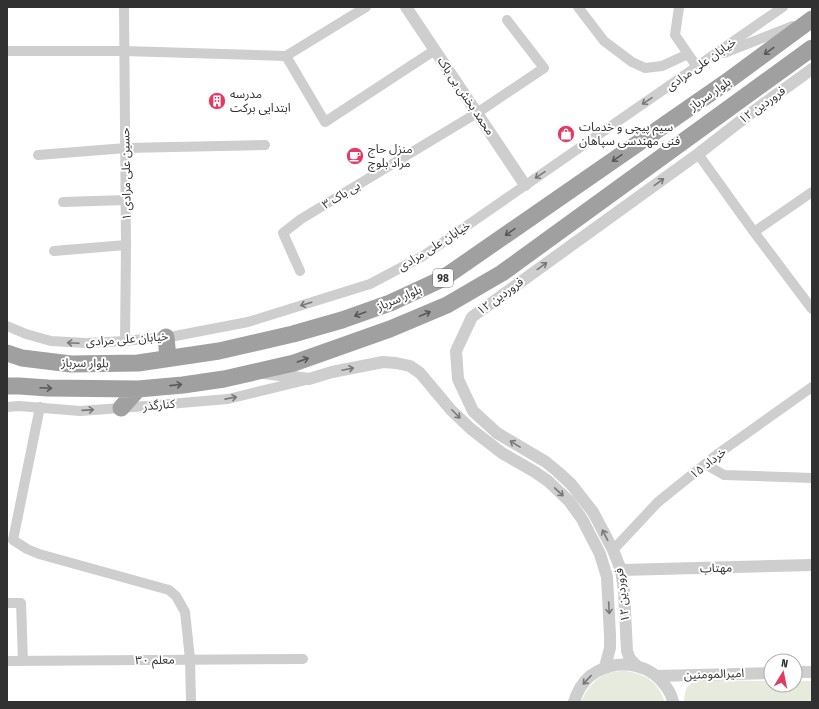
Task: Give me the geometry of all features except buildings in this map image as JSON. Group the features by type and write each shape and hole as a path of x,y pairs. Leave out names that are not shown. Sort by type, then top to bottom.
{"highway":[{"name":"بلوار سرباز","path":"7,354 22,358 71,364 138,363 219,350 293,334 342,320 390,303 442,279 726,83 812,19"},
{"name":"بلوار سرباز","path":"7,386 138,389 183,385 224,379 294,363 390,330 447,305 502,274 812,48"},
{"path":"166,337 168,358"},
{"path":"121,408 138,389"}],"street":[{"name":"حسین علی مرادی ۱","path":"124,7 126,341"},
{"path":"7,50 124,51 286,56 366,7"},
{"name":"محمد بخش بی باک","path":"406,7 525,185"},
{"path":"578,7 604,41 632,62 645,68 662,66 688,54"},
{"path":"680,7 675,35 697,67"},
{"name":"خیابان علی مرادی","path":"7,326 26,334 51,341 86,343 166,337 248,322 370,284 423,256 783,7"},
{"path":"709,59 812,19"},
{"path":"477,113 544,68 507,20"},
{"path":"286,56 325,122 435,50"},
{"name":"۱۲ فروردین","path":"636,665 630,659 627,651 624,591 621,570 613,550 593,512 571,484 546,462 497,433 473,411 458,379 456,351 472,317 698,154 812,69"},
{"path":"747,116 762,84"},
{"name":"بی باک ۳","path":"300,271 283,233 301,219 477,113"},
{"path":"38,155 126,148 265,145"},
{"path":"698,154 812,309"},
{"path":"754,232 812,192"},
{"path":"63,202 126,200"},
{"path":"54,251 126,245"},
{"name":"۱۲ فروردین","path":"255,372 309,379 332,372 382,362 410,366 420,373 451,410 471,429 502,453 535,472 560,492 582,519 600,554 607,577 610,648 605,667"},
{"name":"کنارگذر","path":"7,407 40,407 80,411 228,399 309,379"},
{"name":"۱۵ خرداد","path":"613,550 658,502 719,453 812,387"},
{"path":"40,407 10,540 39,554 169,590 176,596 185,612 190,659 191,702"},
{"path":"705,464 724,475 812,478"},
{"path":"600,554 613,550"},
{"name":"مهتاب","path":"621,570 812,565"},
{"path":"7,603 21,603 23,661"},
{"name":"معلم ۳۰","path":"7,661 303,658"},
{"path":"574,702 580,687 591,675 605,667 620,664 636,665 647,669 657,676 668,688 673,702"},
{"name":"امیرالمومنین","path":"657,676 763,672"}],"shaded area":[{"path":"616,671 626,671 650,680 655,684 665,702 581,702 586,692 597,679"},
{"path":"699,680 763,681 763,693 803,693 803,681 812,681 812,702 684,702 687,688 691,683"}],"place":[{"name":"مدرسه ابتدایی برکت","path":"217,101"},
{"name":"سیم پیچی و خدمات فنی مهندسی سپاهان","path":"566,134"},
{"name":"منزل حاج مراد بلوچ","path":"355,156"}]}
